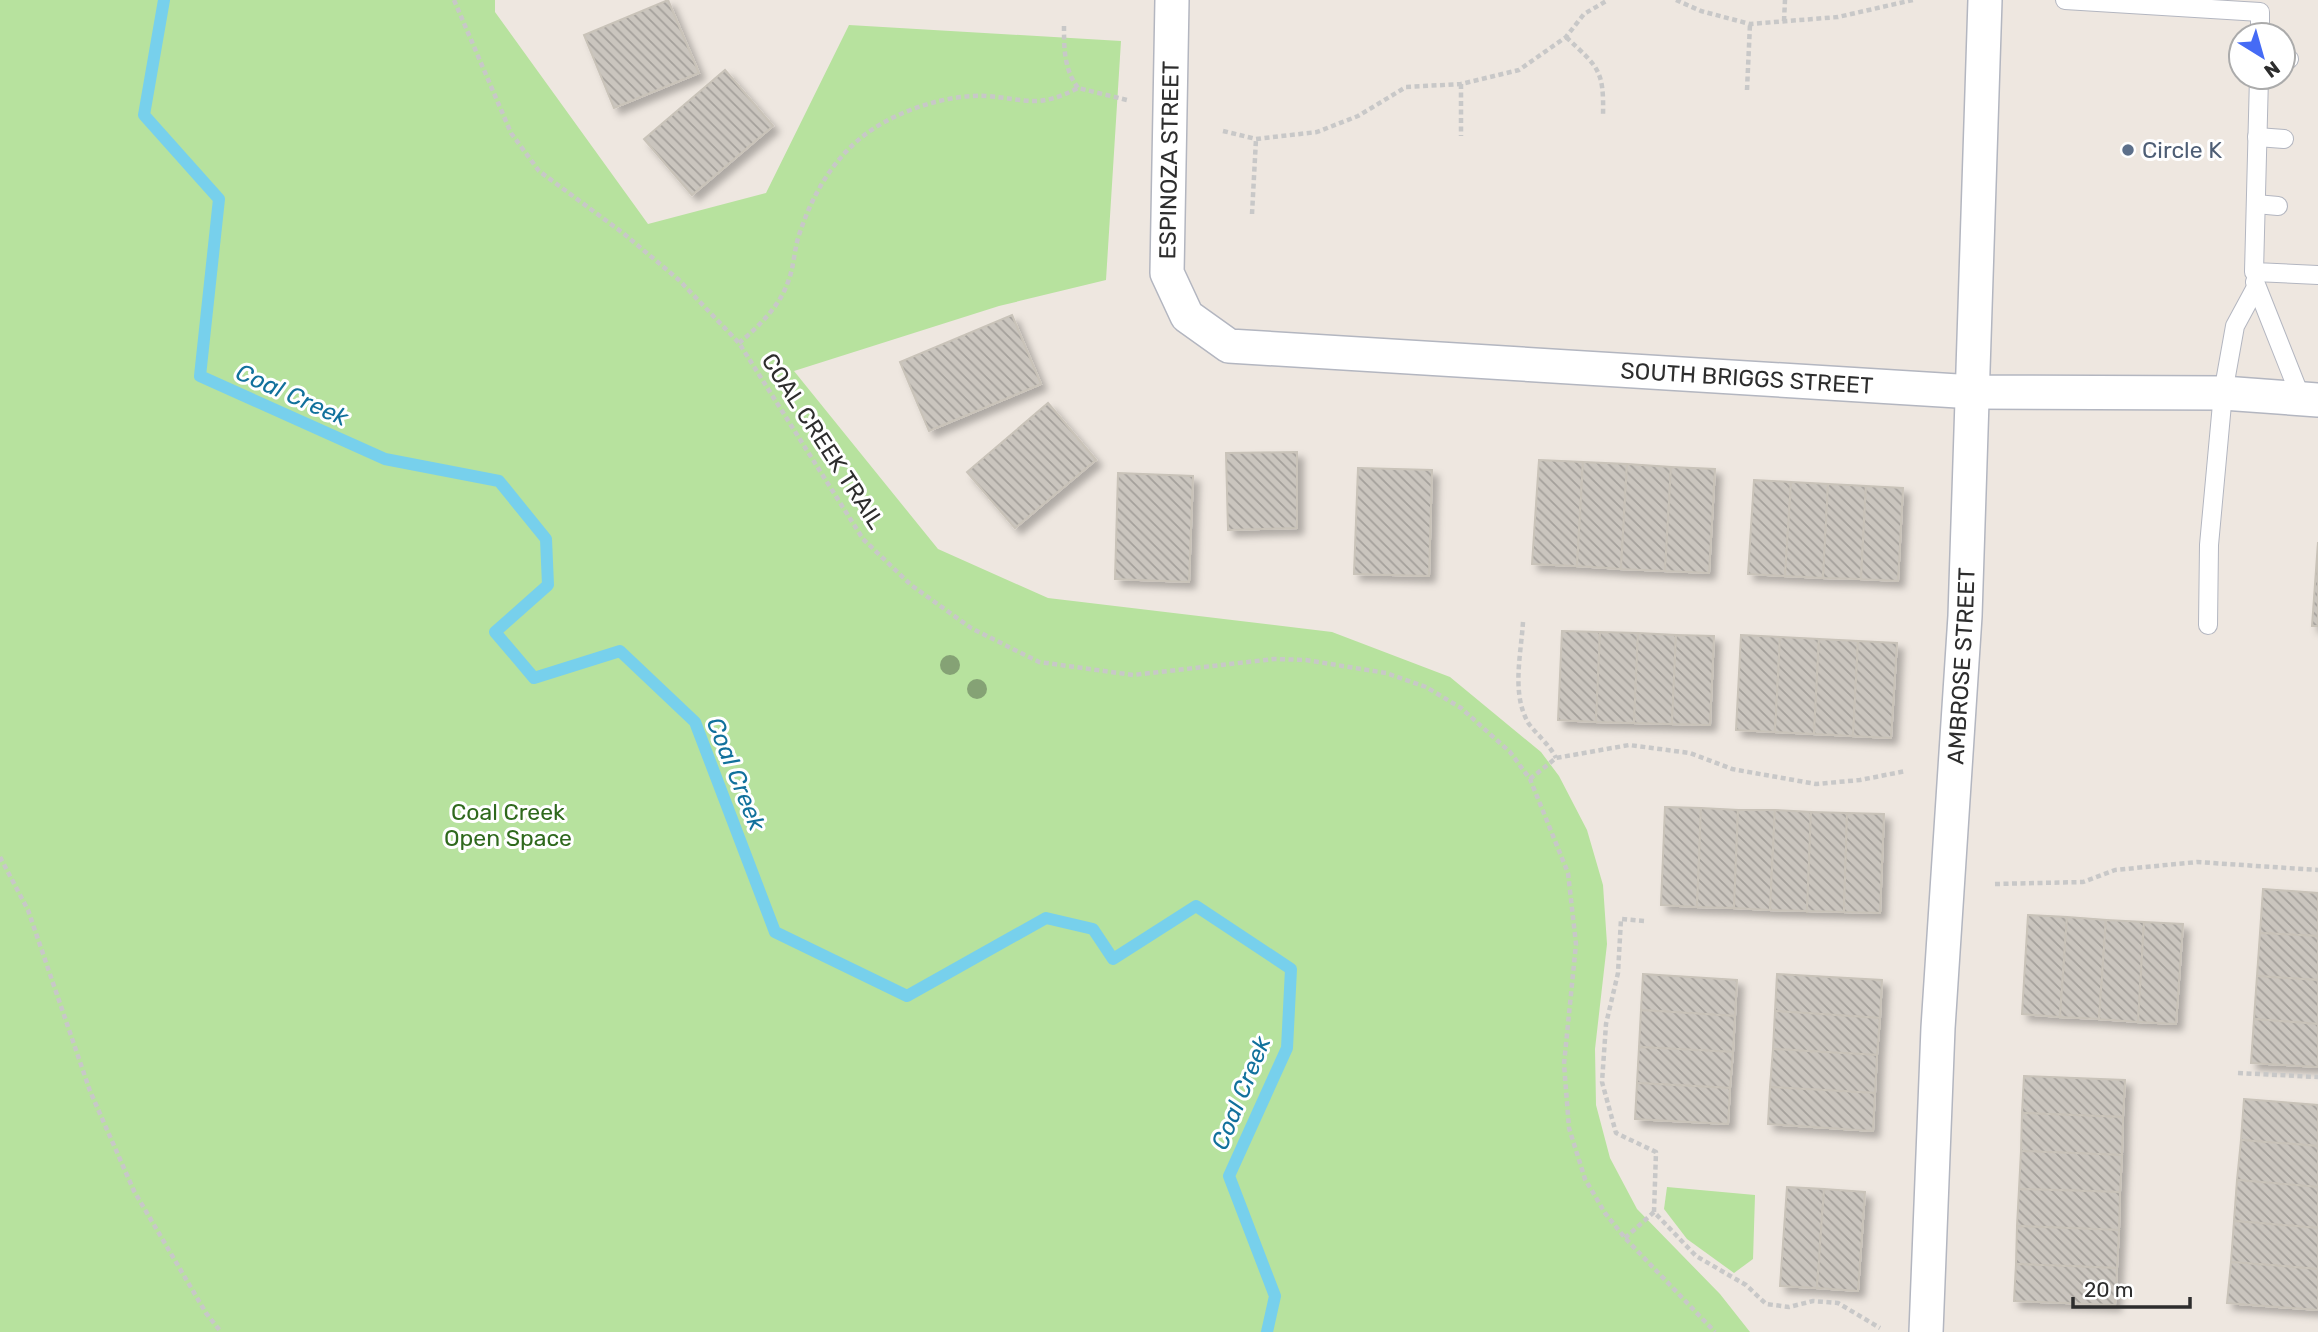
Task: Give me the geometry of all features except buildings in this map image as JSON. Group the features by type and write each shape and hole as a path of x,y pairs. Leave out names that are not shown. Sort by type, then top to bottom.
{"street":[{"name":"ESPINOZA STREET","path":"1172,0 1167,272 1186,316"},
{"name":"AMBROSE STREET","path":"1926,1332 1938,1028 1965,616 1985,0"},
{"name":"SOUTH BRIGGS STREET","path":"1186,316 1229,346 1974,391 2223,393 2309,399"}],"lane":[{"path":"2065,0 2263,6"},
{"path":"2208,625 2209,545 2223,393 2235,326 2255,280 2259,91"},
{"path":"2257,136 2284,139"},
{"path":"2256,204 2278,206"},
{"path":"2255,280 2318,275"},
{"path":"2255,280 2309,399"}],"path":[{"name":"COAL CREEK TRAIL","path":"454,0 511,133 539,171 623,233 669,272 738,343 863,539 911,585 971,628 1039,662 1133,674 1274,659 1306,660 1386,673 1426,687 1461,708 1510,752 1530,779 1568,873 1576,944 1564,1064 1569,1128 1585,1179 1605,1213 1625,1238 1715,1332"},
{"path":"1223,131 1256,139 1317,132 1358,117 1406,88 1461,84 1519,70 1566,37 1584,14 1608,0"},
{"path":"1676,0 1700,11 1750,24 1838,17 1913,0"},
{"path":"1784,21 1785,0"},
{"path":"1747,90 1750,24"},
{"path":"1064,26 1063,52 1069,77 1078,88 1127,100"},
{"path":"1566,37 1599,68 1604,92 1603,116"},
{"path":"1461,84 1461,136"},
{"path":"738,343 771,312 788,282 799,236 817,190 841,158 869,132 905,112 942,102 983,96 1024,103 1054,101 1078,88"},
{"path":"1252,214 1256,139"},
{"path":"1523,622 1518,702 1530,725 1550,745 1556,758"},
{"path":"1530,779 1556,758 1629,745 1690,752 1732,769 1816,783 1860,780 1906,771"},
{"path":"0,857 28,910 90,1091 134,1191 221,1332"},
{"path":"1995,884 2083,882 2115,870 2197,862 2318,870"},
{"path":"1644,921 1620,919 1618,973 1606,1024 1602,1082 1616,1133 1656,1152 1654,1212 1696,1256 1746,1285 1766,1304 1789,1307 1813,1301 1838,1303 1880,1328"},
{"path":"2238,1073 2318,1077"},
{"path":"1625,1238 1654,1212"}],"green space":[{"name":"Coal Creek Open Space","path":"0,0 495,0 495,12 648,224 766,193 849,25 1121,41 1106,280 999,306 794,371 938,549 1048,598 1332,632 1450,677 1541,752 1559,776 1587,830 1603,885 1607,944 1595,1049 1596,1105 1610,1158 1637,1209 1720,1294 1750,1332 0,1332"},
{"path":"1667,1187 1755,1195 1753,1259 1734,1273 1687,1239 1664,1209"}],"waterway":[{"name":"Coal Creek","path":"164,0 144,115 219,199 200,376 385,459 499,481 546,539 548,585 495,632 534,678 620,651 695,722 775,932 907,996 1046,918 1093,929 1113,959 1196,906 1291,969 1287,1048 1229,1176 1275,1296 1267,1332"}],"place":[{"name":"Circle K","path":"2128,150"}]}
